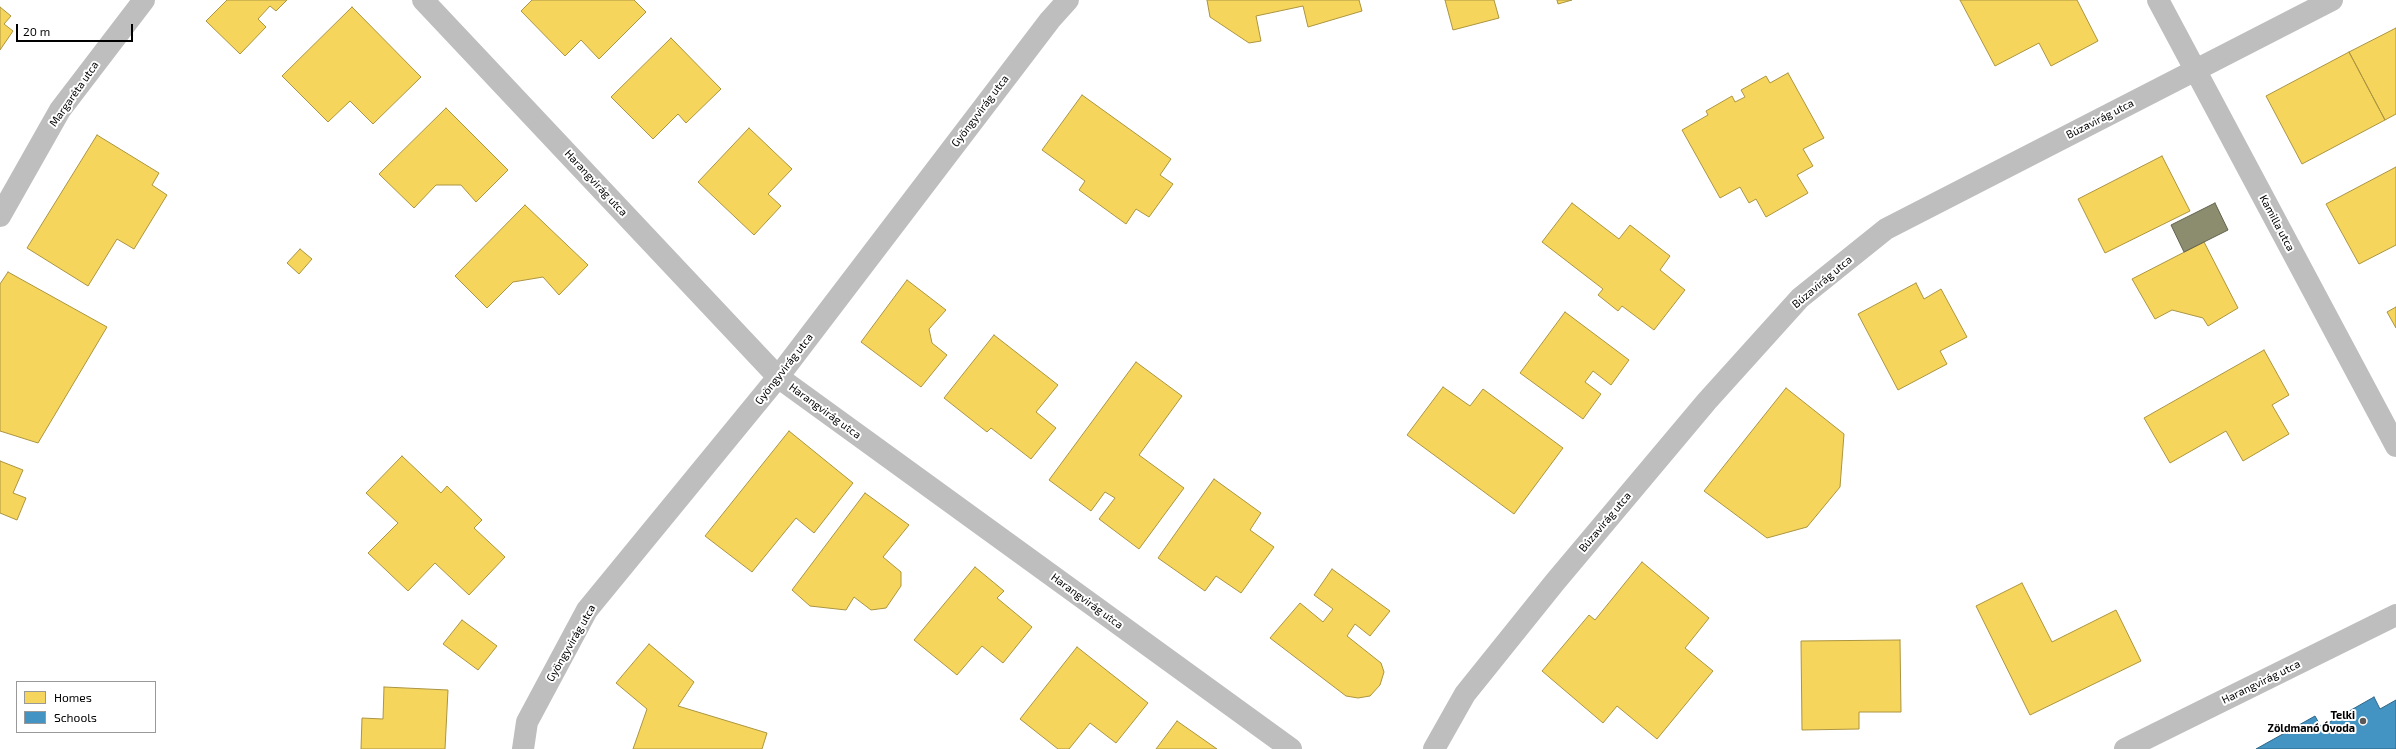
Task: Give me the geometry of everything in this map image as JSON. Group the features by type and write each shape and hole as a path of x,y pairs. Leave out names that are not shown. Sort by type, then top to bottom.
{"street":[{"name":"Margaréta utca","path":"0,216 60,110 144,0"},
{"name":"Harangvirág utca","path":"423,0 778,377 1291,749"},
{"name":"Gyöngyvirág utca","path":"523,749 527,722 587,610 778,377 1050,20 1068,0"},
{"name":"Kamilla utca","path":"2158,0 2396,446"},
{"name":"Búzavirág utca","path":"1434,749 1465,694 1551,588 1707,401 1800,298 1886,229 2332,0"},
{"name":"Harangvirág utca","path":"2125,749 2396,615"}],"building: Homes":[{"path":"227,0 287,0 276,11 270,6 258,19 266,27 240,54 206,21"},
{"path":"532,0 634,0 646,12 599,59 581,40 565,56 521,11"},
{"path":"1207,0 1359,0 1362,11 1308,27 1303,6 1256,16 1261,41 1249,43 1210,17"},
{"path":"1445,0 1494,0 1499,18 1453,30"},
{"path":"1557,0 1572,0 1558,4"},
{"path":"1960,0 2077,0 2098,41 2051,66 2039,43 1995,66"},
{"path":"0,7 11,16 4,24 13,31 0,50"},
{"path":"352,7 421,77 373,124 350,101 328,122 282,76"},
{"path":"2396,28 2396,114 2385,120 2349,52"},
{"path":"671,38 721,89 686,123 678,114 653,139 611,97"},
{"path":"2349,52 2385,120 2302,164 2266,96"},
{"path":"1788,73 1824,138 1803,149 1813,166 1797,175 1808,193 1766,217 1756,199 1749,203 1740,187 1720,198 1682,130 1708,115 1706,111 1732,96 1735,102 1745,97 1741,90 1766,76 1770,83"},
{"path":"1082,95 1171,159 1160,175 1173,184 1149,217 1136,209 1126,224 1079,190 1085,181 1042,150"},
{"path":"446,108 508,170 476,202 461,185 436,185 414,208 379,174"},
{"path":"749,128 792,169 768,194 781,206 754,235 698,182"},
{"path":"97,135 159,173 152,185 167,195 134,249 117,239 88,286 27,248"},
{"path":"2162,156 2190,211 2105,253 2078,199"},
{"path":"2396,167 2396,245 2359,264 2326,204"},
{"path":"1572,203 1619,239 1630,225 1670,256 1660,270 1685,290 1654,330 1622,306 1618,311 1598,295 1603,289 1542,242"},
{"path":"525,205 588,265 559,295 543,277 513,282 487,308 455,276"},
{"path":"2204,242 2238,308 2208,326 2203,318 2172,310 2155,319 2132,279"},
{"path":"300,249 312,259 299,274 287,263"},
{"path":"8,272 107,327 38,443 0,431 0,284"},
{"path":"907,280 946,310 929,329 932,343 947,355 921,387 861,342"},
{"path":"1916,283 1924,299 1941,289 1967,337 1940,351 1947,364 1898,390 1858,314"},
{"path":"2396,307 2396,328 2387,312"},
{"path":"1565,312 1629,360 1611,385 1593,371 1585,382 1601,394 1583,419 1520,373"},
{"path":"994,335 1058,385 1036,412 1056,428 1031,459 991,428 987,432 944,398"},
{"path":"2264,350 2289,395 2272,405 2289,434 2243,461 2226,431 2170,463 2144,418"},
{"path":"1136,362 1182,396 1139,455 1184,488 1139,549 1099,519 1115,498 1105,492 1091,511 1049,480"},
{"path":"1443,387 1470,406 1483,389 1563,448 1514,514 1407,435"},
{"path":"1786,388 1844,434 1840,487 1807,527 1767,538 1704,491"},
{"path":"789,431 853,483 814,533 796,518 752,572 705,536"},
{"path":"402,456 441,493 447,486 482,520 474,528 505,557 469,595 435,563 408,591 368,553 398,523 366,493"},
{"path":"0,461 23,470 13,493 26,498 17,520 0,513"},
{"path":"1214,479 1261,513 1250,530 1274,547 1241,593 1216,576 1205,591 1158,558"},
{"path":"865,493 909,525 883,557 901,572 901,586 886,608 871,610 854,597 846,610 810,606 792,590"},
{"path":"1642,562 1709,618 1685,648 1713,671 1657,739 1617,706 1603,723 1542,671 1589,615 1595,620"},
{"path":"975,567 1004,591 997,598 1032,627 1003,663 982,646 957,675 914,640"},
{"path":"1332,569 1390,611 1370,636 1355,624 1347,636 1381,663 1384,672 1380,685 1370,696 1358,698 1346,696 1270,638 1300,603 1323,622 1333,609 1314,595"},
{"path":"2022,583 2052,642 2116,610 2141,661 2030,715 1976,606"},
{"path":"462,620 497,646 478,670 443,644"},
{"path":"1900,640 1901,712 1859,712 1859,729 1802,730 1801,641"},
{"path":"649,644 694,682 678,706 767,733 762,749 633,749 647,709 616,683"},
{"path":"1077,647 1148,703 1116,743 1090,723 1069,749 1058,749 1020,719"},
{"path":"384,687 448,690 445,749 361,749 362,718 383,719"},
{"path":"1177,721 1217,749 1156,749"}],"building: Schools":[{"name":"Telki Zöldmanó Óvoda","path":"2374,697 2380,709 2396,700 2396,749 2256,749 2315,716 2321,727"}],"building: Industry":[{"path":"2215,203 2228,230 2184,252 2171,225"}],"place":[{"name":"Telki Zöldmanó Óvoda","path":"2363,721"}]}
